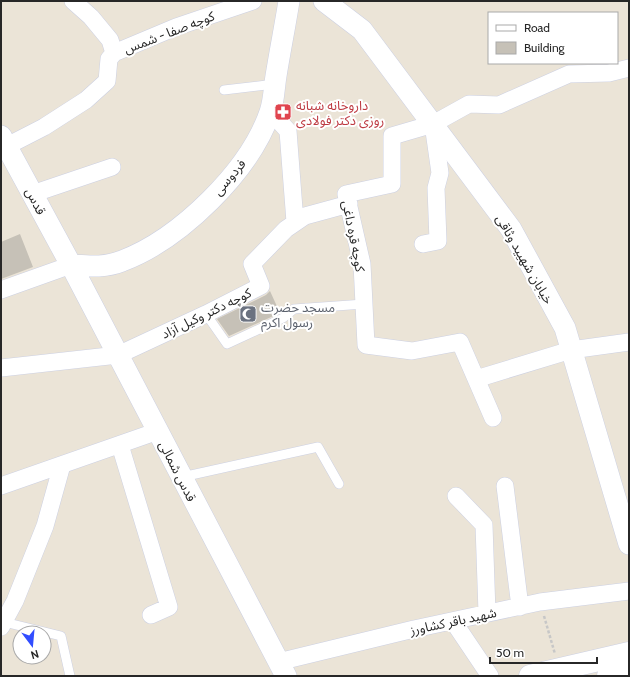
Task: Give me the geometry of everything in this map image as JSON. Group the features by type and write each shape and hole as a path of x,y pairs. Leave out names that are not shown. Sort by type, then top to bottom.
{"main road":[{"path":"530,676 629,653"},
{"path":"608,676 629,671"}],"street":[{"path":"73,1 91,17 110,40 114,53"},
{"name":"کوچه صفا - شمس","path":"4,141 44,127 86,100 107,81 109,59 114,53 176,27 253,1"},
{"name":"فردوسی","path":"71,265 97,267 121,262 156,245 180,228 226,183 253,149 270,111 289,1"},
{"name":"خیابان شهیید وثاقی","path":"324,1 362,30 511,229 565,328 629,544"},
{"path":"423,244 438,242 436,188 440,173 433,124 469,104 499,105 569,74 609,73 629,68"},
{"path":"270,111 288,131 295,222"},
{"name":"کوچه قره داغی","path":"433,124 392,136 392,184 346,194 362,264 366,345 412,351 460,342 476,379"},
{"name":"قدس","path":"4,141 71,265"},
{"path":"32,194 112,168"},
{"name":"کوچه دکتر وکیل آزاد","path":"1,368 118,355 206,314 261,286 252,264 295,222 305,216 349,204"},
{"path":"1,290 71,265"},
{"name":"قدس شمالی","path":"71,265 282,669"},
{"path":"492,418 476,379 571,350 629,342"},
{"path":"1,486 158,431"},
{"path":"120,445 169,607 151,615"},
{"path":"2,624 16,602 45,526 62,465"},
{"path":"504,486 520,606"},
{"path":"456,496 484,525 488,613"},
{"name":"شهید باقر کشاورز","path":"282,669 452,621 540,602 629,591"},
{"path":"452,621 490,676"}],"lane":[{"path":"224,90 275,84"},
{"path":"206,314 226,344 283,318 294,309 364,304"},
{"path":"182,477 318,447 339,484"},
{"path":"2,624 61,636 70,676"}],"path":[{"path":"540,602 560,669"}],"building":[{"path":"20,234 33,267 1,279 1,242"},
{"name":"مسجد حضرت رسول اکرم","path":"270,291 280,313 229,336 217,319 266,295"}],"place":[{"name":"داروخانه شبانه روزی دکتر فولادی","path":"283,112"},
{"name":"مسجد حضرت رسول اکرم","path":"248,314"}]}
